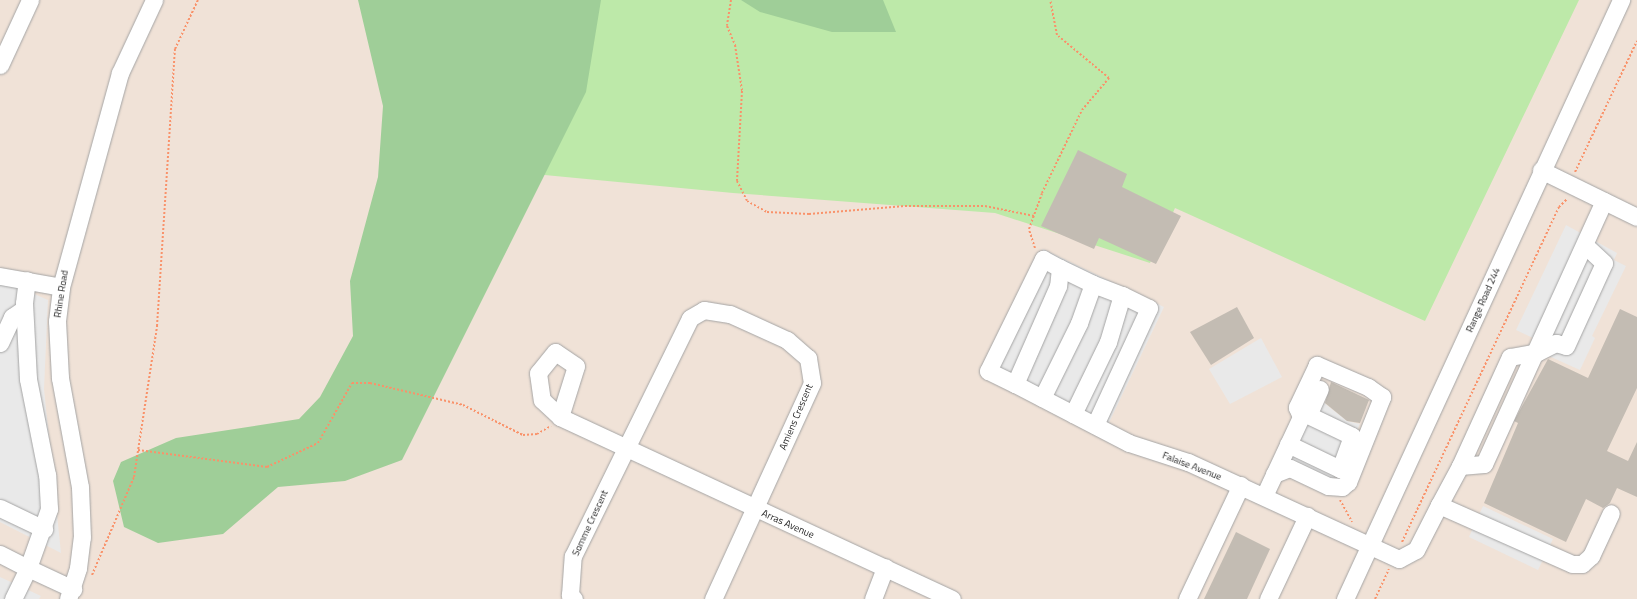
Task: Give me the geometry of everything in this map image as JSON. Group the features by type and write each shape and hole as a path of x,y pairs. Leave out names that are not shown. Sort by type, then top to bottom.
{"street":[{"path":"0,65 30,0"},
{"name":"Rhine Road","path":"70,594 82,537 80,487 60,378 57,321 61,286 120,74 154,0"},
{"name":"Range Road 244","path":"1345,599 1541,170 1621,0"},
{"path":"1541,170 1637,217"},
{"path":"1460,466 1484,464 1538,352 1541,336 1585,245 1604,201"},
{"path":"1394,557 1405,558 1416,550 1460,466 1510,357 1538,352 1556,343 1566,346 1604,263 1585,245"},
{"path":"1043,259 1092,284 1122,295 1149,308 1130,363 1095,425"},
{"name":"Falaise Avenue","path":"1043,259 988,371 1130,442 1241,485 1394,557"},
{"path":"1015,384 1058,286 1060,268"},
{"path":"0,276 61,286"},
{"path":"13,599 44,529 49,509 48,475 28,378 24,309 27,280"},
{"path":"1042,398 1079,323 1092,284"},
{"path":"1073,414 1108,342 1122,295"},
{"path":"0,343 12,317 24,309"},
{"name":"Amiens Crescent","path":"624,449 690,318 704,310 730,314 772,333 786,340 808,358 812,383 756,510"},
{"path":"1274,474 1290,468 1338,487 1348,482 1382,397 1368,387 1317,365 1297,408 1303,415 1352,436 1340,469 1288,444"},
{"path":"1264,496 1303,415 1320,389"},
{"name":"Arras Avenue","path":"560,417 624,449 756,510 885,567 952,599"},
{"name":"Somme Crescent","path":"574,599 570,596 573,556 624,449"},
{"path":"1187,599 1241,485"},
{"path":"1439,505 1572,564 1582,564 1591,556 1611,513"},
{"path":"0,508 44,529"},
{"path":"713,599 756,510"},
{"path":"1268,599 1307,516"},
{"path":"0,554 28,568 70,594"},
{"path":"873,599 885,567"}],"path":[{"path":"91,578 134,477 157,326 175,50 198,0"},
{"path":"732,0 727,26 735,45 742,91 737,181 747,201 767,212 809,214 905,206 985,206 1008,208 1034,216"},
{"path":"1043,259 1032,244 1029,229 1082,110 1110,78 1057,35 1050,0"},
{"path":"1375,599 1559,207 1571,195 1572,186 1637,41"},
{"path":"138,450 267,467 318,442 352,384 370,383 462,405 523,435 546,430 560,417"},
{"path":"1338,487 1340,502 1353,521 1346,535"}],"shaded area":[{"path":"0,0 1637,0 1637,599 0,599"},
{"path":"1566,225 1617,253 1614,260 1626,266 1592,336 1595,338 1580,370 1551,357 1533,338 1516,330"},
{"path":"1043,249 1164,307 1106,429 984,368"},
{"path":"0,279 48,300 44,389 61,553 0,522"},
{"path":"1261,338 1282,377 1230,404 1209,369"},
{"path":"1323,402 1347,421 1360,424 1332,482 1288,464 1303,420"},
{"path":"1483,506 1553,539 1538,570 1469,537"},
{"path":"0,577 41,596 39,599 0,599"}],"green space":[{"path":"358,0 601,0 586,92 402,460 345,481 278,487 223,534 158,543 124,527 113,481 121,462 176,438 299,419 320,397 353,336 350,281 378,177 383,106"},
{"path":"396,0 1579,0 1425,321 1175,208 1150,263 995,213 733,193 398,161"},
{"path":"741,0 883,0 896,32 832,32 760,12"}],"building":[{"path":"1078,150 1127,174 1122,187 1181,216 1156,264 1099,238 1094,249 1041,226"},
{"path":"1237,307 1254,338 1211,365 1190,332"},
{"path":"1620,309 1637,317 1637,388 1607,451 1628,461 1637,442 1637,497 1617,488 1610,503 1603,508 1586,499 1566,542 1484,503 1518,423 1514,421 1548,359 1588,378"},
{"path":"1331,382 1369,400 1360,423 1347,421 1325,403"},
{"path":"1236,532 1270,549 1247,599 1204,599"}]}
